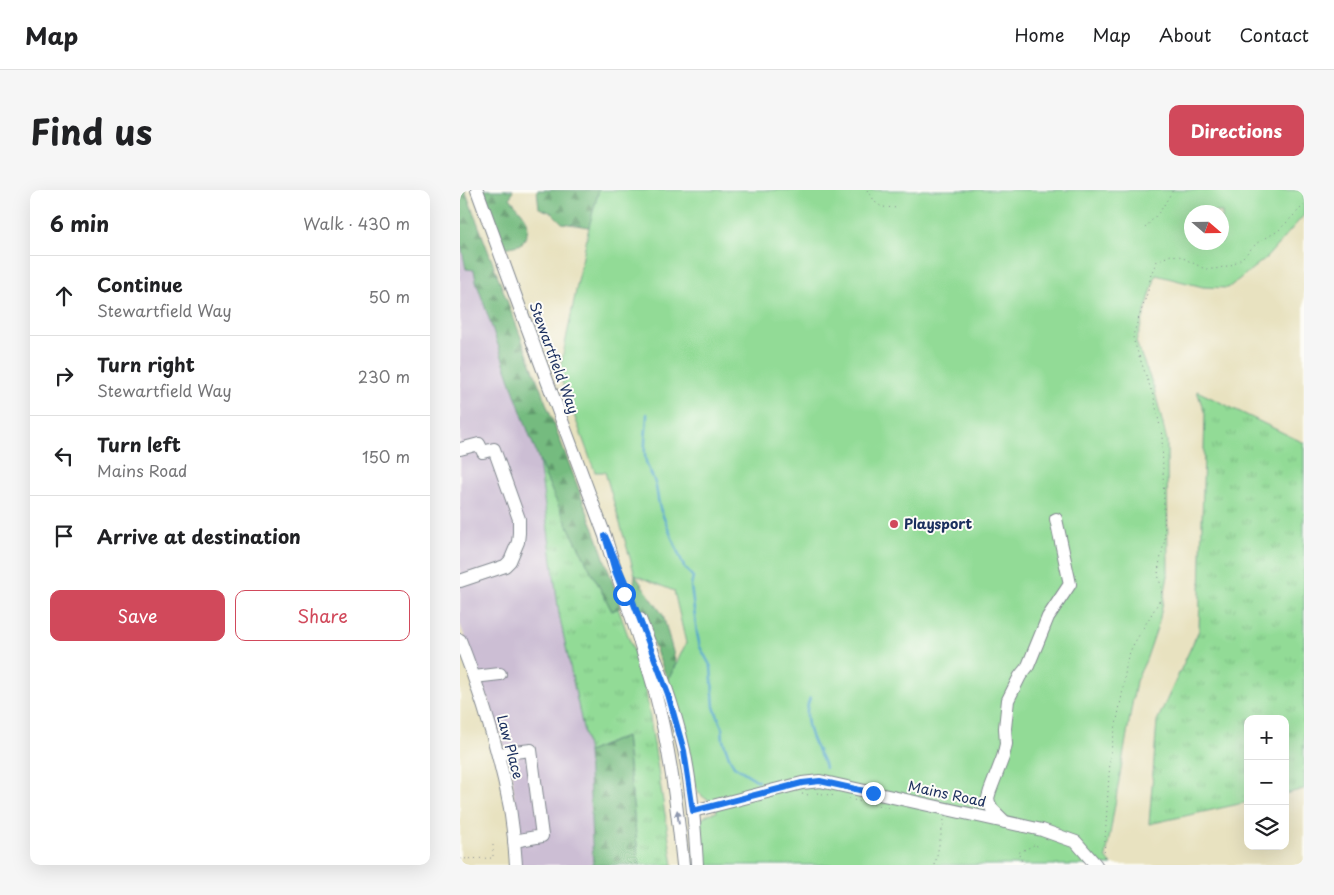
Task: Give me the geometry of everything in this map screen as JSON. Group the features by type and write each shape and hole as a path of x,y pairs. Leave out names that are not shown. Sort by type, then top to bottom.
{"street":[{"name":"Stewartfield Way","path":"477,190 605,536 655,692 674,783 683,865"},
{"path":"460,449 480,444 483,452 494,449 519,519 520,533 515,551 505,566 460,582"},
{"path":"1005,822 992,809 988,798 1006,744 1005,728 1008,700 1020,676 1028,666 1048,617 1070,584 1056,519"},
{"name":"Stewartfield Way","path":"605,536 629,591 668,694 684,751 693,811 697,865"},
{"name":"Law Place","path":"460,640 474,677 498,754 510,808 516,865"},
{"path":"474,677 500,674"},
{"path":"498,754 531,750 542,836 514,841"},
{"name":"Mains Road","path":"693,811 802,783 820,781 1042,830 1076,842 1100,861"}],"path":[{"path":"867,190 882,208 899,208"},
{"path":"1145,228 1162,210 1173,190"},
{"path":"1100,861 1110,758 1127,660 1132,647 1160,600 1162,591 1158,574 1160,556 1165,539 1162,436 1154,398 1133,339 1148,291 1151,274 1157,261 1171,255 1179,256 1205,268 1215,269 1231,265 1241,259 1257,243 1278,231 1304,205"},
{"path":"802,794 809,795 810,792 842,797"},
{"path":"847,798 894,809"},
{"path":"934,865 944,820"},
{"path":"460,859 493,858 493,843"},
{"path":"1024,865 1018,853 1036,844 1038,849"}],"shaded area":[{"path":"460,224 539,461 559,614 588,752 593,865 518,865 512,767 460,624"}],"green space":[{"path":"460,190 465,190 598,540 621,607 612,611 555,499 514,393 474,270 466,269 460,241"},
{"path":"483,190 513,190 510,198 523,214 528,224 528,230 522,244 505,248"},
{"path":"537,190 599,190 589,227 562,223 552,213 539,208"},
{"name":"Playsport","path":"599,190 1304,190 1304,215 1267,257 1228,288 1203,287 1156,275 1136,342 1154,388 1167,441 1168,576 1159,622 1146,660 1136,681 1106,857 1112,865 701,865 699,827 703,818 717,812 715,801 703,797 695,786 668,681 686,643 674,591 635,575 605,472 595,472 559,374 589,227"},
{"path":"1197,391 1304,443 1304,789 1289,793 1289,715 1244,715 1244,803 1149,824 1157,721 1199,630 1205,414"},
{"path":"539,461 574,537 612,611 618,608 644,680 673,865 639,865 626,736 588,752 559,614"},
{"path":"635,575 663,615 676,663 668,681 633,592"},
{"path":"626,736 639,865 593,865 588,752"}],"waterway":[{"path":"647,414 645,458 655,484 661,511 684,567 693,577 691,586 697,633 700,647 711,667 714,707 722,727 723,740 734,766 758,781"},
{"path":"810,698 807,710 808,724 825,768"}],"place":[{"name":"Playsport","path":"894,524"}],"route":[{"path":"624,594 605,536 652,650 677,722 684,751 693,811 802,783 820,781 873,793"}]}
